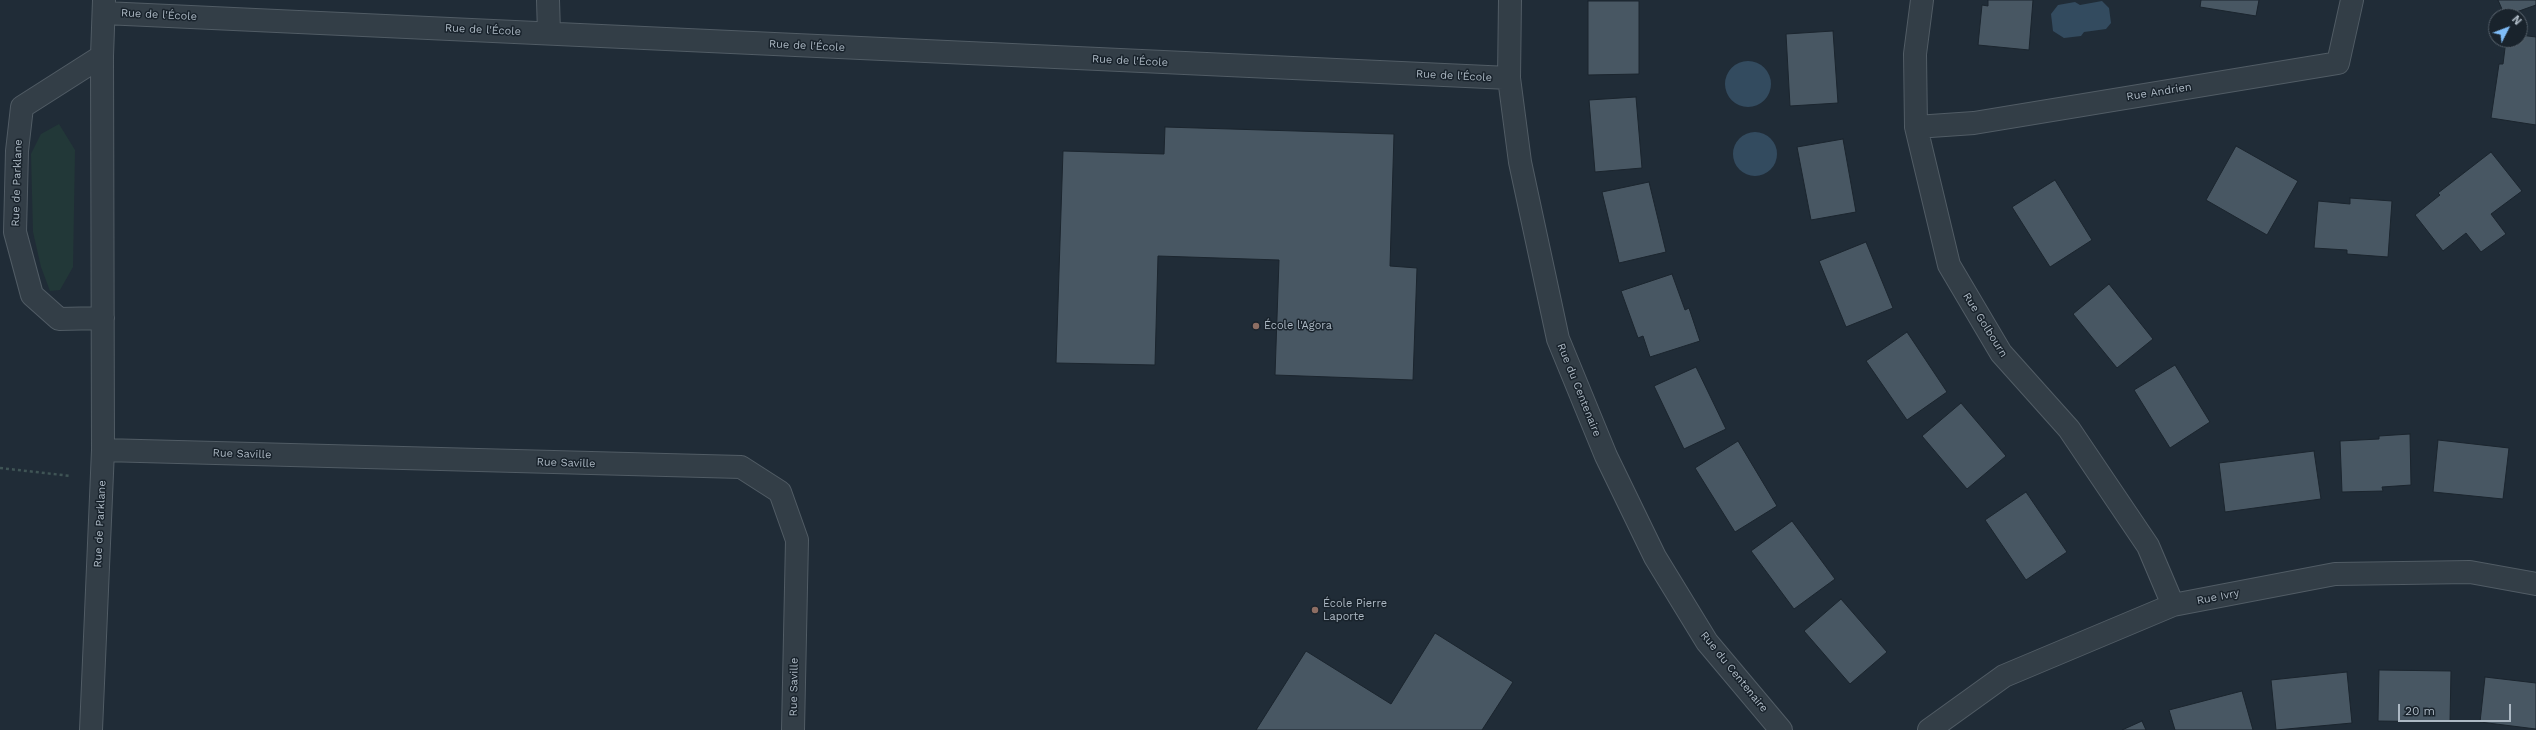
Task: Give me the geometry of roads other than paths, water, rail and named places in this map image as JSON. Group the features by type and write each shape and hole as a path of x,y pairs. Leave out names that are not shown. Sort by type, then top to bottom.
{"street":[{"path":"548,0 549,33"},
{"name":"Rue du Centenaire","path":"1510,0 1510,78 1520,162 1558,339 1606,456 1655,557 1707,642 1781,730"},
{"name":"Rue Golbourn","path":"1922,0 1914,54 1916,127 1949,265 2001,353 2069,429 2148,546 2173,605"},
{"name":"Rue Andrien","path":"1916,127 1974,123 2338,63 2352,0"},
{"name":"Rue de l'École","path":"104,6 549,33 1510,78"},
{"name":"Rue de Parklane","path":"91,730 103,450 102,56 104,6"},
{"name":"Rue de Parklane","path":"102,56 22,107 17,151 15,232 32,295 59,319 103,318"},
{"name":"Rue Saville","path":"103,450 741,467 780,492 797,540 793,730"},
{"name":"Rue Ivry","path":"1929,730 2004,676 2173,605 2336,574 2470,572 2536,584"}],"water":[{"path":"2102,1 2109,8 2111,23 2106,29 2084,32 2081,36 2064,38 2053,31 2051,14 2058,5 2075,2 2080,5"},
{"path":"1753,61 1757,62 1767,71 1770,75 1770,93 1761,103 1753,107 1743,107 1735,103 1726,93 1725,79 1729,71 1739,62"},
{"path":"1755,132 1767,136 1773,142 1777,154 1773,166 1767,172 1755,176 1743,172 1737,166 1733,154 1737,142 1743,136"}],"place":[{"name":"École l'Agora","path":"1256,326"},
{"name":"École Pierre Laporte","path":"1315,610"}]}
